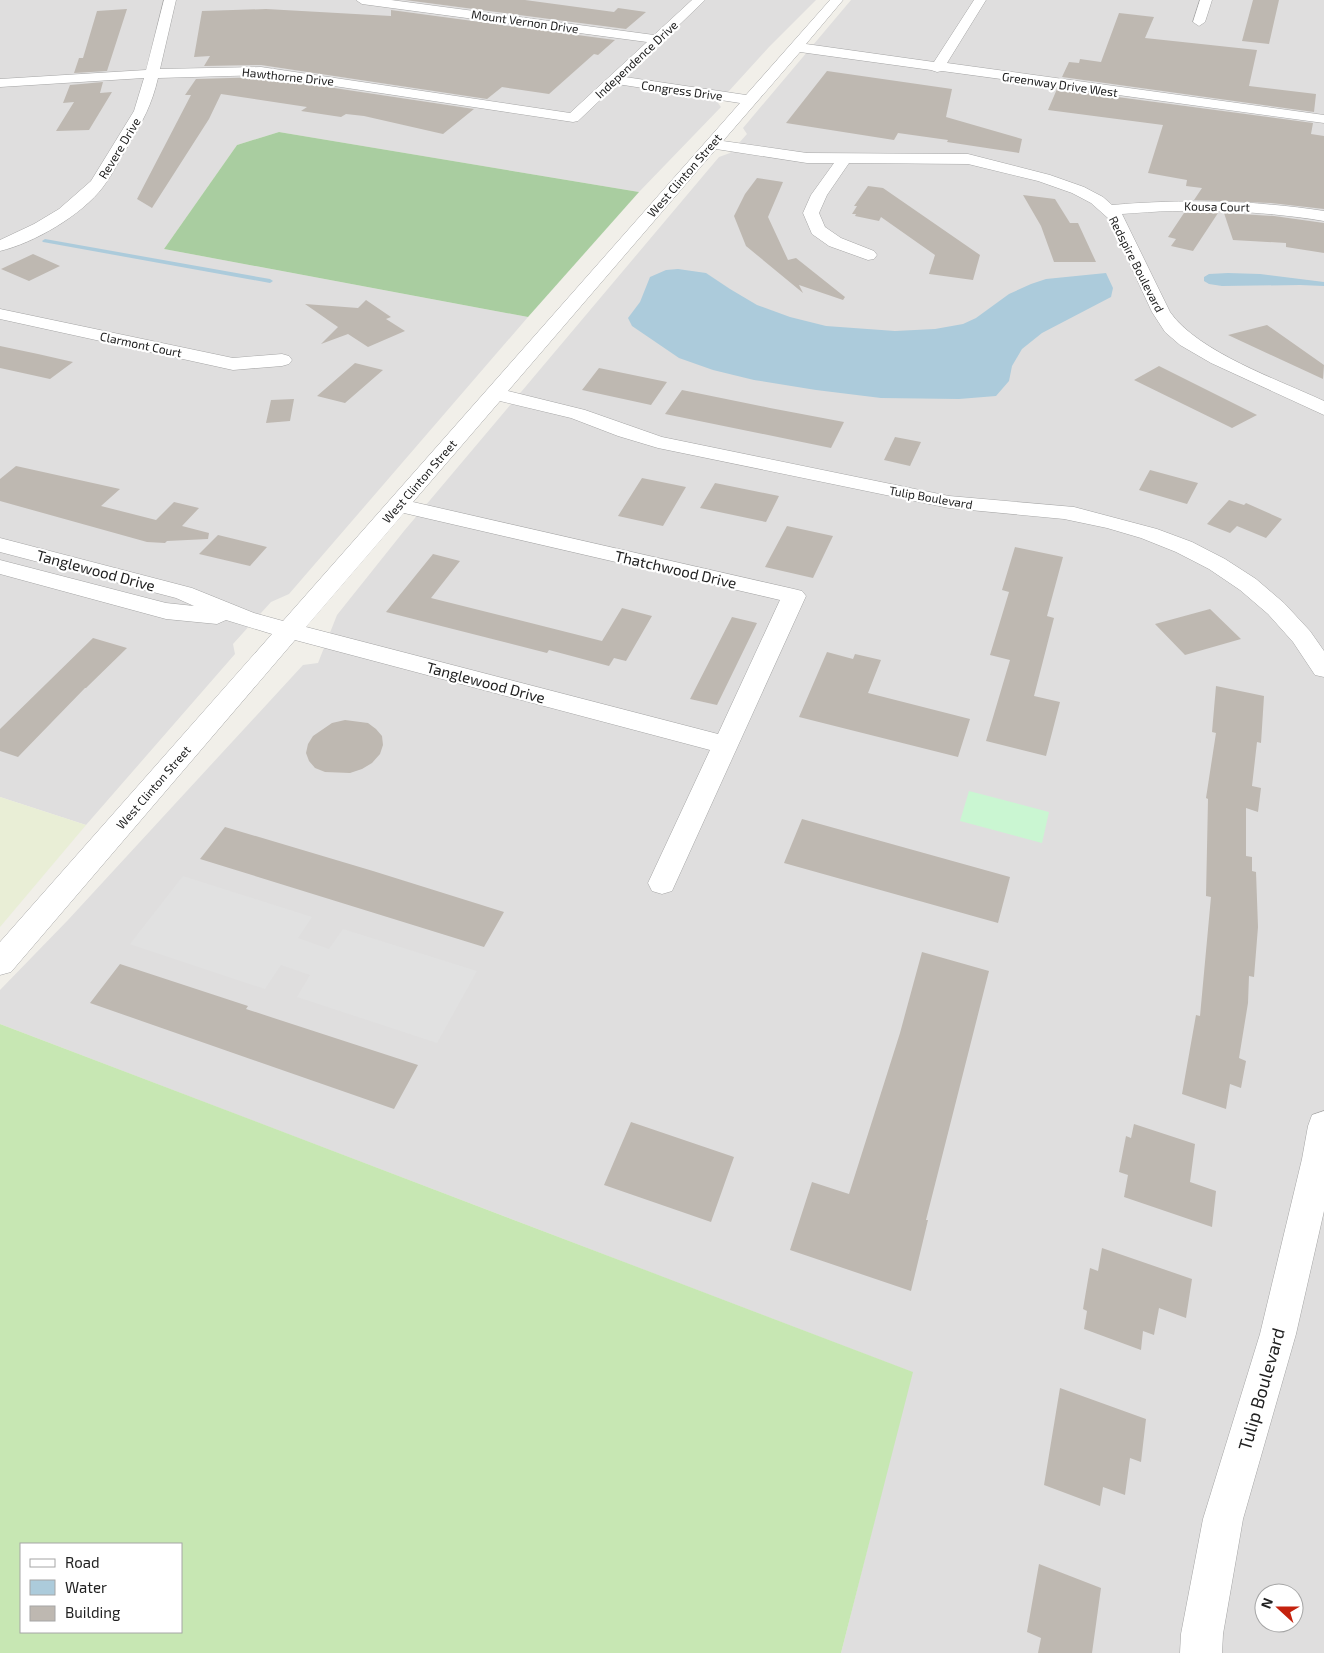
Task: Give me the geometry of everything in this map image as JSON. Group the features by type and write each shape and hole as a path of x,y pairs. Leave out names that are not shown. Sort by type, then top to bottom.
{"street":[{"name":"Revere Drive","path":"0,246 71,209 88,195 104,173 142,111 170,0"},
{"name":"Mount Vernon Drive","path":"362,0 657,39"},
{"name":"Independence Drive","path":"573,118 699,0"},
{"name":"West Clinton Street","path":"0,962 495,394 714,139 837,0"},
{"path":"937,68 980,0"},
{"path":"1199,22 1206,0"},
{"name":"Greenway Drive West","path":"796,47 937,68 1324,119"},
{"name":"Hawthorne Drive","path":"0,83 233,70 280,73 573,118"},
{"name":"Congress Drive","path":"615,80 749,100"},
{"name":"Redspire Boulevard","path":"714,139 807,158 941,158 987,163 1044,178 1078,190 1097,200 1110,210 1120,226 1161,312 1172,328 1188,341 1218,359 1324,409"},
{"path":"845,158 819,195 811,213 818,230 835,242 868,255"},
{"name":"Kousa Court","path":"1110,210 1150,206 1208,204 1268,208 1324,216"},
{"name":"Clarmont Court","path":"0,314 233,364 282,360"},
{"name":"Tulip Boulevard","path":"495,394 578,414 658,442 949,502 1072,513 1144,531 1174,542 1209,559 1244,582 1279,610 1300,634 1324,669"},
{"name":"Thatchwood Drive","path":"398,505 794,596 726,745"},
{"name":"Tanglewood Drive","path":"0,545 184,593 246,619 726,745"},
{"name":"Tanglewood Drive","path":"0,567 166,611 246,619"},
{"path":"662,883 726,745"},
{"name":"Tulip Boulevard","path":"1201,1653 1202,1634 1223,1519 1278,1334 1319,1159 1324,1126"}],"shaded area":[{"path":"0,0 816,0 769,47 718,103 721,107 639,192 279,132 237,145 164,249 528,317 289,594 271,602 233,644 235,654 86,825 0,797"},
{"path":"851,0 1324,0 1324,1653 841,1653 912,1372 0,1024 0,990 68,920 303,665 318,663 337,615 404,531 719,157 730,153 747,134 743,128"},
{"path":"183,876 312,917 298,938 329,949 343,929 477,971 437,1043 297,997 310,975 281,965 265,989 130,944"}],"green space":[{"path":"279,132 639,192 528,317 164,249 237,145"},
{"path":"969,791 1049,812 1042,843 960,821"},
{"path":"0,797 86,825 0,927"},
{"path":"0,1024 913,1372 841,1653 0,1653"}],"water":[{"path":"678,269 706,273 757,305 790,317 826,326 895,331 935,329 963,324 976,318 1009,294 1046,279 1106,273 1113,288 1111,297 1042,333 1022,349 1012,366 1009,381 996,396 959,399 881,398 754,380 713,370 679,358 632,326 628,318 640,302 650,277 666,270"},
{"path":"1209,274 1260,274 1324,282 1324,286 1222,286 1209,284 1204,281 1204,277"}],"building":[{"path":"405,0 525,0 614,12 618,8 646,12 626,29"},
{"path":"1253,0 1279,0 1269,44 1242,41"},
{"path":"127,9 107,71 74,73 79,58 83,58 97,11"},
{"path":"266,9 391,16 391,10 615,40 598,55 594,54 549,94 502,87 487,99 261,65 204,66 210,56 194,57 202,11"},
{"path":"1119,13 1154,17 1145,38 1257,50 1249,86 1316,94 1314,112 1062,77 1069,62 1079,63 1080,59 1101,62"},
{"path":"827,71 952,89 946,117 1022,139 1019,153 898,133 894,140 786,123"},
{"path":"261,77 474,109 443,134 364,116 346,114 341,117 301,111 307,107 221,94 209,119 152,208 137,199 191,95 185,95 196,79"},
{"path":"103,82 100,93 112,92 89,130 56,131 74,102 63,103 70,85"},
{"path":"1057,89 1313,123 1311,134 1324,136 1324,209 1271,203 1194,200 1202,188 1186,186 1187,180 1148,173 1163,125 1048,110"},
{"path":"757,178 783,182 768,217 788,260 796,258 845,297 843,300 799,285 803,293 746,246 734,216 745,194"},
{"path":"868,186 883,188 980,255 973,280 929,274 935,255 881,217 879,221 852,214 857,206 854,206"},
{"path":"1023,195 1055,199 1070,223 1078,223 1096,262 1054,262 1041,226"},
{"path":"1184,213 1218,213 1193,251 1171,246 1176,239 1168,237"},
{"path":"1224,213 1274,216 1324,223 1324,253 1286,247 1286,243 1233,240"},
{"path":"33,254 60,266 29,281 1,269"},
{"path":"366,300 391,317 386,319 405,331 368,347 348,334 321,344 338,327 305,304 358,308"},
{"path":"1267,325 1324,365 1323,379 1228,335"},
{"path":"0,346 73,362 50,379 0,368"},
{"path":"355,363 383,370 345,403 317,396"},
{"path":"1159,366 1257,415 1232,428 1134,380"},
{"path":"599,368 667,382 651,405 582,390"},
{"path":"682,390 844,422 831,448 665,414"},
{"path":"294,399 290,421 266,423 271,400"},
{"path":"895,437 921,442 910,466 884,460"},
{"path":"16,466 120,489 101,506 156,520 174,502 199,508 182,526 209,533 208,539 167,541 165,543 147,542 0,501 0,479"},
{"path":"1150,470 1198,483 1187,504 1139,490"},
{"path":"642,478 686,487 663,526 618,516"},
{"path":"715,483 779,496 766,522 700,508"},
{"path":"1229,500 1244,505 1246,503 1282,519 1266,538 1237,526 1230,533 1207,524"},
{"path":"787,526 833,536 813,578 765,567"},
{"path":"218,535 267,547 250,566 199,554"},
{"path":"1015,547 1063,557 1047,616 1054,618 1034,696 1060,702 1046,756 986,741 1010,660 990,655 1009,592 1002,590"},
{"path":"433,554 460,561 431,598 602,641 622,608 652,616 626,661 614,658 609,666 549,650 547,653 386,612"},
{"path":"1210,609 1241,639 1185,655 1155,624"},
{"path":"732,617 757,623 717,705 690,699"},
{"path":"93,638 127,648 18,757 0,751 0,729"},
{"path":"827,652 853,659 855,654 881,660 868,693 970,719 958,757 799,717"},
{"path":"1216,686 1264,696 1261,743 1257,742 1252,786 1261,788 1258,812 1246,808 1246,856 1252,857 1252,871 1256,872 1258,927 1254,977 1249,976 1248,1003 1239,1058 1246,1061 1241,1088 1230,1084 1226,1109 1182,1094 1196,1015 1200,1016 1211,897 1206,896 1208,799 1206,798 1216,733 1212,732"},
{"path":"345,720 368,723 376,729 382,736 383,745 380,754 372,763 350,773 325,772 315,768 309,761 306,753 308,744 313,736 332,723"},
{"path":"802,819 1010,877 998,923 784,863"},
{"path":"225,827 504,912 484,947 200,859"},
{"path":"922,952 989,971 926,1220 928,1220 911,1291 790,1250 812,1182 849,1194 900,1033"},
{"path":"120,964 248,1006 246,1009 418,1065 394,1109 90,1003"},
{"path":"631,1122 734,1157 711,1222 604,1185"},
{"path":"1134,1124 1195,1144 1190,1182 1216,1191 1212,1227 1124,1197 1128,1175 1119,1172 1126,1136 1131,1138"},
{"path":"1102,1248 1192,1279 1186,1318 1159,1308 1154,1335 1143,1331 1141,1350 1084,1329 1087,1311 1083,1309 1090,1268 1098,1271"},
{"path":"1060,1388 1146,1419 1141,1462 1130,1458 1125,1495 1103,1487 1100,1506 1044,1485"},
{"path":"1039,1564 1101,1588 1092,1653 1038,1653 1041,1638 1027,1632"}],"waterway":[{"path":"45,241 270,281"}]}
